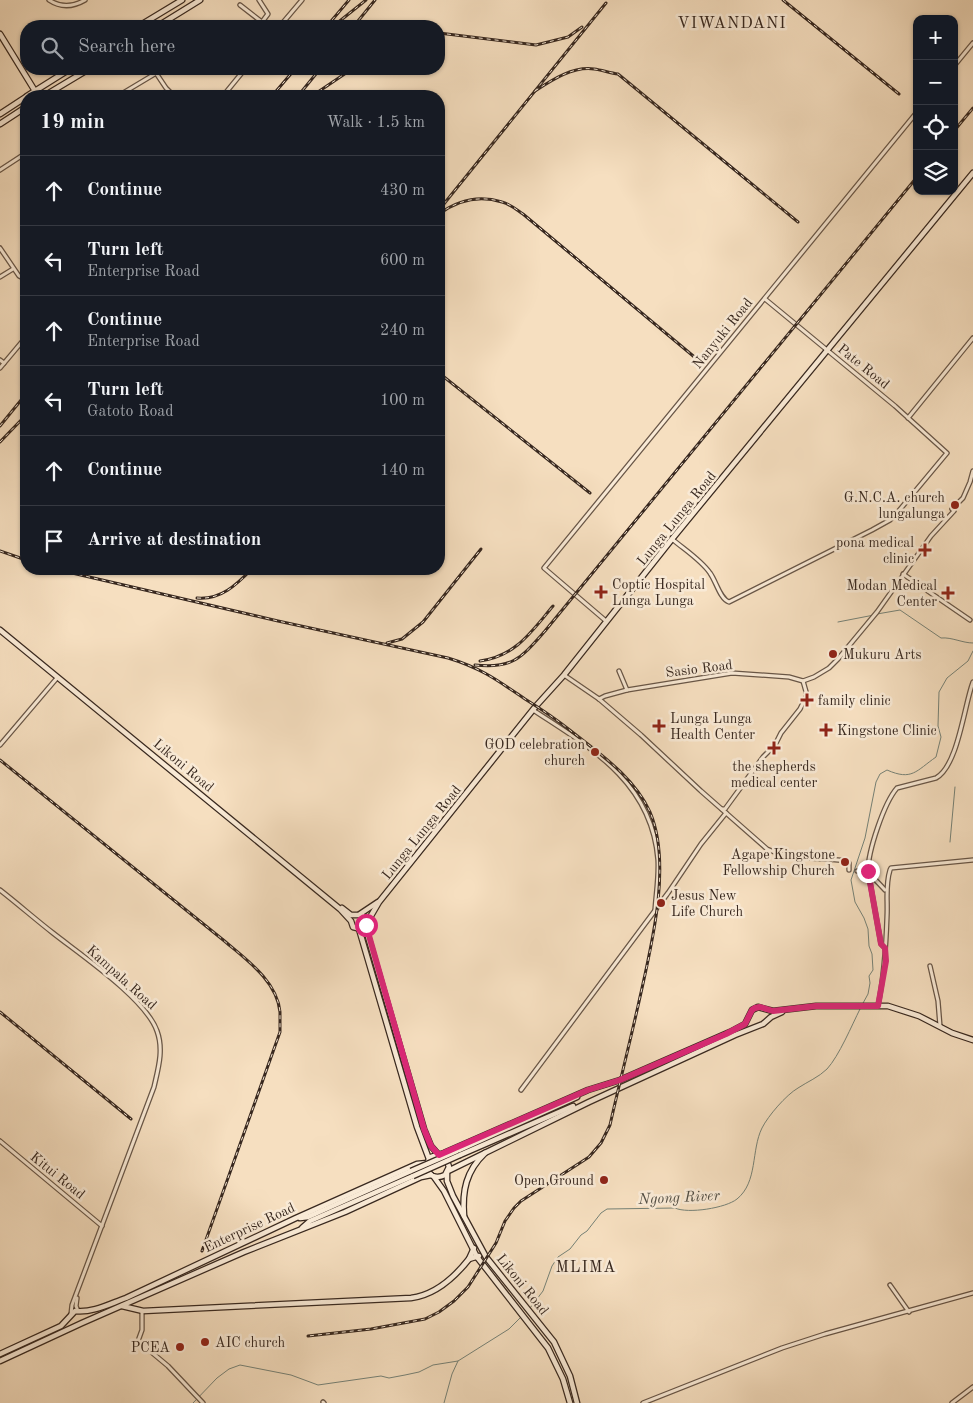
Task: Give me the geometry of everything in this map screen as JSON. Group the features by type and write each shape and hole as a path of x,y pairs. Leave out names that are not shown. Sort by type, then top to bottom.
{"main road":[{"path":"149,20 182,0"},
{"path":"168,20 200,0"},
{"path":"0,34 20,67"},
{"path":"25,75 34,90"},
{"path":"37,90 60,75"},
{"path":"54,90 79,75"},
{"path":"0,114 20,101"},
{"path":"0,124 20,112"},
{"name":"Lunga Lunga Road","path":"365,924 379,902 672,539 973,173"},
{"name":"Likoni Road","path":"0,629 57,678 340,909 351,921"},
{"name":"Likoni Road","path":"0,629 332,901 351,915 358,915"},
{"name":"Lunga Lunga Road","path":"358,915 379,902"},
{"path":"359,929 353,927 351,921 358,915 364,917 424,1129 431,1146 439,1155 448,1160 448,1172"},
{"path":"359,929 365,924"},
{"path":"359,929 428,1161 427,1171 432,1176 439,1177 490,1149 589,1102 763,1024 775,1014 785,1010"},
{"path":"428,1161 588,1090 620,1080 707,1043 742,1026 755,1008 785,1010 816,1006 888,1006 973,1040"},
{"path":"766,1009 768,1013 767,1020"},
{"path":"750,1016 752,1022 758,1025"},
{"path":"296,1218 308,1217 570,1101 588,1090"},
{"path":"300,1230 318,1218 571,1107 589,1102"},
{"path":"464,1218 463,1196 466,1180 472,1167 490,1149"},
{"name":"Enterprise Road","path":"0,1354 61,1326 75,1311 94,1310 126,1298 296,1218 417,1164 428,1161"},
{"name":"Likoni Road","path":"448,1172 447,1181 464,1218 484,1253 554,1342 564,1361 574,1388 577,1403"},
{"name":"Likoni Road","path":"432,1176 440,1184 477,1257 540,1335 563,1379 570,1403"},
{"name":"Enterprise Road","path":"0,1361 244,1252 345,1212 421,1177 432,1176"},
{"path":"440,1184 443,1181 447,1181"},
{"path":"122,1306 142,1311 421,1297 446,1283 469,1259 476,1240"},
{"path":"469,1259 484,1253"},
{"path":"70,1316 72,1322 80,1324 84,1318 80,1312"}],"street":[{"path":"49,0 55,4 67,6 78,4 85,0"},
{"path":"259,0 268,14 264,20"},
{"path":"285,20 302,0"},
{"path":"240,5 259,20"},
{"path":"958,61 973,43"},
{"path":"128,90 153,75"},
{"path":"157,75 168,90"},
{"path":"228,90 240,75"},
{"name":"Nanyuki Road","path":"606,621 544,568 913,117"},
{"path":"0,170 20,157"},
{"path":"0,248 20,277"},
{"path":"0,277 13,268"},
{"name":"Pate Road","path":"672,539 705,567 711,574 725,600 729,602 890,520 947,453 908,418 765,299"},
{"path":"908,418 973,338"},
{"path":"0,368 20,344"},
{"path":"0,360 4,363"},
{"path":"722,809 725,809 763,757 775,745 803,704 807,695 803,681 829,668 874,616 931,536 963,498 973,471"},
{"path":"903,574 970,620"},
{"path":"619,671 627,690"},
{"name":"Sasio Road","path":"599,699 627,690 732,673 789,677 803,681"},
{"path":"564,675 599,699 640,734 767,849 776,853 805,859 846,861 849,870"},
{"path":"0,745 57,678"},
{"path":"885,948 881,944 869,872 868,859 870,852 888,801 897,788 938,777 950,762 973,682"},
{"path":"534,710 612,765 636,794 652,827 655,841 658,869 654,911"},
{"path":"521,1090 654,911 701,844 726,813"},
{"path":"878,1006 886,961 888,908 886,891 891,868 973,860"},
{"path":"857,871 872,874 886,891"},
{"name":"Kampala Road","path":"0,890 137,1002 150,1017 158,1033 161,1055 154,1087 71,1308 70,1316"},
{"path":"930,966 938,1001 940,1026"},
{"name":"Kitui Road","path":"0,1141 102,1226"},
{"path":"890,1285 909,1312"},
{"path":"77,1292 76,1306 80,1312"},
{"path":"644,1403 782,1348 825,1334 973,1293"},
{"path":"142,1311 142,1330 138,1341 168,1366 203,1402"},
{"path":"952,1403 973,1387"}],"waterway":[{"path":"877,614 900,610 941,638 973,643"},
{"path":"838,622 874,615"},
{"name":"Ngong River","path":"862,1005 868,994 869,976 873,970 872,954 869,946 868,929 855,902 851,880 865,838 876,782 880,774 887,770 902,775 913,773 936,757 941,737 938,726 939,692 947,678 968,661 973,651"},
{"path":"950,842 955,787"},
{"name":"Ngong River","path":"530,1308 543,1291 552,1266 558,1257 570,1249 601,1213 607,1209 675,1208 697,1210 724,1205 737,1199 744,1192 748,1184 756,1146 765,1123 788,1096 827,1069 841,1049 860,1009"},
{"name":"Ngong River","path":"193,1403 217,1378 229,1369 240,1365 291,1375 318,1385 381,1376 389,1378 419,1372 433,1365 458,1361 509,1329 522,1316"},
{"path":"444,1403 452,1374 458,1361"}],"railway":[{"path":"332,20 349,0"},
{"path":"341,20 366,0"},
{"path":"359,20 375,0"},
{"path":"783,0 899,94"},
{"path":"445,203 606,3"},
{"path":"445,34 536,45 568,37 582,27"},
{"path":"535,91 548,82 578,70 594,69 618,74 798,222"},
{"path":"277,90 290,75"},
{"path":"303,90 315,75"},
{"path":"321,90 343,75"},
{"path":"958,126 973,108"},
{"path":"475,665 488,666 508,663 522,655 537,640 913,182"},
{"path":"445,210 461,202 477,199 494,200 511,206 698,360"},
{"path":"445,378 590,493"},
{"path":"0,426 20,401"},
{"path":"0,442 20,421"},
{"path":"387,643 402,639 423,622 481,549"},
{"path":"0,551 20,558"},
{"path":"81,575 448,658 479,670 548,714 605,758 626,777 643,799 650,812 657,834 660,857 659,883 653,935 610,1125 601,1143 589,1157 521,1201 514,1208 505,1221 496,1243 468,1287 439,1312 425,1319 371,1329 308,1336"},
{"path":"197,598 213,597 221,594 234,586 246,575"},
{"path":"480,661 504,654 513,648 530,634 553,606"},
{"path":"0,760 240,954 266,980 278,1000 280,1032 202,1251"},
{"path":"0,1012 131,1119"}],"place":[{"name":"G.N.C.A. church lungalunga","path":"955,505"},
{"name":"pona medical clinic","path":"925,550"},
{"name":"Coptic Hospital Lunga Lunga","path":"601,592"},
{"name":"Modan Medical Center","path":"948,593"},
{"name":"Mukuru Arts","path":"833,654"},
{"name":"family clinic","path":"807,700"},
{"name":"Lunga Lunga Health Center","path":"659,726"},
{"name":"Kingstone Clinic","path":"826,730"},
{"name":"the shepherds medical center","path":"774,748"},
{"name":"GOD celebration church","path":"595,752"},
{"name":"Agape Kingstone Fellowship Church","path":"845,862"},
{"name":"Jesus New Life Church","path":"661,903"},
{"name":"Open Ground","path":"604,1180"},
{"name":"AIC church","path":"205,1342"},
{"name":"PCEA","path":"180,1347"}],"district":[{"name":"VIWANDANI","path":"732,22"},
{"name":"MLIMA","path":"586,1266"}],"route":[{"path":"366,925 424,1129 431,1146 439,1155 588,1090 620,1080 726,1034 745,1024 755,1008 760,1007 773,1011 816,1006 878,1006 886,961 885,948 881,944 868,871"}]}
